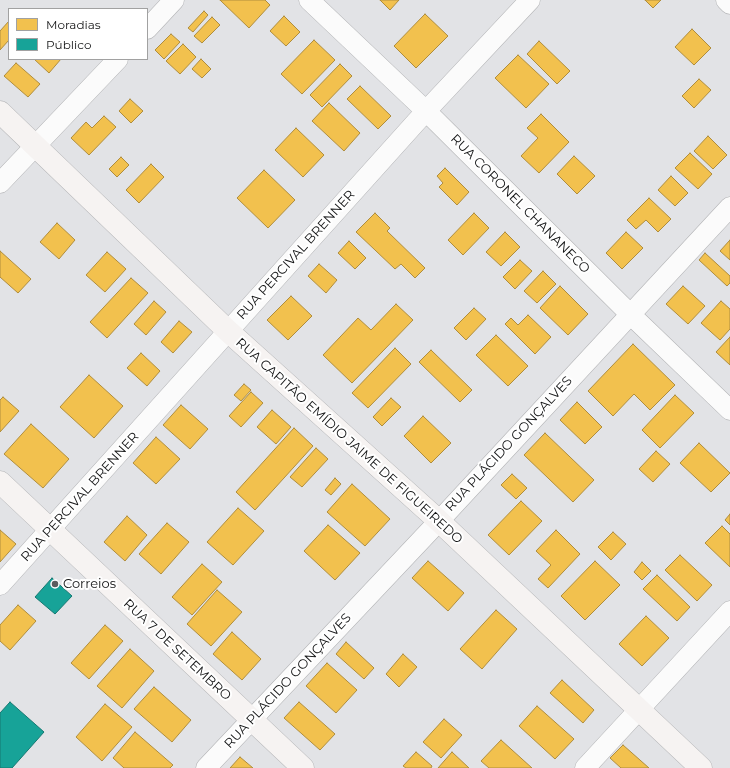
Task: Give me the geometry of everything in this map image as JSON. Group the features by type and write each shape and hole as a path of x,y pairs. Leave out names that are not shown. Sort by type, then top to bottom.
{"main road":[{"name":"RUA CAPITÃO EMÍDIO JAIME DE FIGUEIREDO","path":"0,112 228,331 439,521 701,768"},
{"name":"RUA 7 DE SETEMBRO","path":"0,482 303,768"}],"street":[{"path":"148,27 174,0"},
{"name":"RUA CORONEL CHANANECO","path":"309,0 426,111 630,314 730,410"},
{"name":"RUA PERCIVAL BRENNER","path":"0,585 426,111 530,0"},
{"path":"726,0 730,4"},
{"path":"0,183 117,60"},
{"name":"RUA PLÁCIDO GONÇALVES","path":"206,768 439,521 730,207"},
{"path":"585,768 730,611"}],"building: Moradias":[{"path":"220,0 265,0 270,5 249,28"},
{"path":"380,0 399,0 390,10"},
{"path":"645,0 661,0 653,8"},
{"path":"204,11 208,15 193,32 188,28"},
{"path":"425,14 448,36 416,68 394,46"},
{"path":"284,16 300,32 286,46 270,31"},
{"path":"212,17 220,25 202,43 194,36"},
{"path":"8,22 8,41 0,50 0,31"},
{"path":"692,29 711,48 694,65 675,47"},
{"path":"171,34 180,42 164,59 155,50"},
{"path":"314,40 335,60 302,94 281,74"},
{"path":"539,41 570,71 557,84 527,54"},
{"path":"183,44 196,57 180,74 166,61"},
{"path":"518,55 549,84 526,108 495,78"},
{"path":"201,59 211,69 202,78 192,69"},
{"path":"35,60 60,60 49,73"},
{"path":"16,63 40,84 28,97 4,76"},
{"path":"340,64 352,76 322,107 310,95"},
{"path":"699,79 711,90 694,108 682,96"},
{"path":"360,86 391,116 378,129 347,99"},
{"path":"130,99 143,111 131,123 119,111"},
{"path":"329,103 360,133 344,151 312,121"},
{"path":"541,114 569,142 539,173 521,156 538,138 527,128"},
{"path":"104,116 116,127 89,155 71,138 86,122 92,128"},
{"path":"296,128 324,155 303,177 275,150"},
{"path":"708,136 727,155 713,169 694,151"},
{"path":"690,153 712,174 698,189 675,168"},
{"path":"574,156 595,176 577,194 557,174"},
{"path":"121,157 129,165 117,177 109,169"},
{"path":"151,164 164,177 139,203 126,190"},
{"path":"445,168 469,192 457,205 439,187 443,183 437,176"},
{"path":"264,170 295,200 268,228 237,198"},
{"path":"671,176 688,193 675,206 658,190"},
{"path":"649,198 671,219 658,232 646,220 636,229 627,220"},
{"path":"375,213 390,228 387,231 425,268 415,278 401,264 395,269 356,232"},
{"path":"474,213 489,228 463,255 448,240"},
{"path":"57,223 75,240 59,259 40,242"},
{"path":"505,232 520,247 501,266 486,252"},
{"path":"626,232 643,248 622,269 606,253"},
{"path":"730,240 730,260 720,251"},
{"path":"349,241 366,258 355,269 338,253"},
{"path":"0,251 31,279 18,293 0,277"},
{"path":"107,252 126,269 105,292 86,275"},
{"path":"705,253 730,276 730,283 727,286 699,260"},
{"path":"520,260 532,271 515,289 503,277"},
{"path":"319,264 337,280 326,293 308,276"},
{"path":"543,271 556,284 537,303 524,291"},
{"path":"131,278 148,293 107,338 90,322"},
{"path":"560,286 588,314 568,335 540,308"},
{"path":"683,286 705,306 688,324 666,304"},
{"path":"291,296 312,316 288,340 267,320"},
{"path":"154,301 166,312 146,335 134,324"},
{"path":"721,301 730,309 730,329 720,340 701,323"},
{"path":"396,304 413,320 352,383 323,355 358,318 371,330"},
{"path":"474,308 486,319 466,340 454,328"},
{"path":"528,315 551,337 535,354 505,324 511,318 518,325"},
{"path":"179,321 192,332 173,353 161,342"},
{"path":"496,335 528,366 508,386 476,355"},
{"path":"730,337 730,365 716,352"},
{"path":"633,344 675,385 650,410 634,394 613,416 588,391"},
{"path":"395,348 411,364 368,408 352,393"},
{"path":"431,350 472,390 460,402 419,362"},
{"path":"141,353 160,371 147,386 127,368"},
{"path":"89,375 123,406 94,438 60,407"},
{"path":"244,384 251,390 241,401 234,395"},
{"path":"251,392 263,403 241,427 229,416"},
{"path":"675,395 694,413 660,448 642,430"},
{"path":"3,397 19,411 0,432 0,400"},
{"path":"391,398 401,407 382,426 373,417"},
{"path":"577,402 602,427 585,444 560,420"},
{"path":"181,405 208,429 190,449 163,425"},
{"path":"272,410 291,427 276,444 257,427"},
{"path":"423,416 451,443 431,463 404,436"},
{"path":"31,424 69,459 43,488 4,454"},
{"path":"294,428 313,446 255,510 236,492"},
{"path":"545,433 594,480 573,502 524,455"},
{"path":"156,437 180,459 156,484 133,463"},
{"path":"699,443 730,473 711,492 680,463"},
{"path":"316,448 328,459 302,487 290,477"},
{"path":"656,451 670,464 653,482 639,469"},
{"path":"512,474 527,488 516,499 501,485"},
{"path":"335,478 341,484 331,495 325,490"},
{"path":"352,484 390,519 365,546 327,512"},
{"path":"521,501 542,521 509,555 488,535"},
{"path":"238,508 264,531 233,565 207,542"},
{"path":"730,514 730,525 725,520"},
{"path":"127,516 147,535 125,561 104,542"},
{"path":"167,523 189,542 161,574 139,554"},
{"path":"328,525 360,553 335,580 304,551"},
{"path":"722,526 730,534 730,567 705,543"},
{"path":"0,530 16,544 0,562"},
{"path":"556,530 580,554 548,588 538,579 551,565 536,551"},
{"path":"613,532 626,544 611,560 598,547"},
{"path":"680,555 712,585 697,601 665,570"},
{"path":"428,561 464,593 448,611 412,578"},
{"path":"595,561 620,585 585,620 561,596"},
{"path":"642,562 651,571 642,580 634,572"},
{"path":"202,564 222,582 192,615 172,597"},
{"path":"657,575 690,607 677,621 643,589"},
{"path":"217,590 242,612 211,646 187,624"},
{"path":"18,605 36,621 10,650 0,641 0,625"},
{"path":"496,610 517,629 482,669 460,649"},
{"path":"646,616 669,638 642,666 619,644"},
{"path":"105,625 123,641 89,679 71,663"},
{"path":"232,632 261,659 242,680 213,654"},
{"path":"346,642 374,668 364,679 336,654"},
{"path":"130,649 154,671 122,708 97,686"},
{"path":"403,654 417,667 399,687 386,674"},
{"path":"327,663 357,690 336,713 306,686"},
{"path":"562,680 594,710 583,723 550,693"},
{"path":"154,687 191,720 172,742 134,709"},
{"path":"299,702 335,734 320,750 284,718"},
{"path":"105,704 132,727 102,761 76,737"},
{"path":"537,706 574,739 555,759 519,726"},
{"path":"444,719 462,735 441,758 423,742"},
{"path":"135,732 173,765 170,768 124,768 113,758"},
{"path":"501,740 532,768 489,768 481,761"},
{"path":"623,745 649,768 621,768 610,758"},
{"path":"416,752 432,766 431,768 406,768 403,766"},
{"path":"452,752 469,768 438,768"},
{"path":"240,757 253,768 230,768"}],"building: Público":[{"path":"52,578 72,596 55,614 35,597"},
{"path":"10,702 44,732 12,768 0,768 0,713"}],"place":[{"name":"Correios","path":"55,584"}]}
